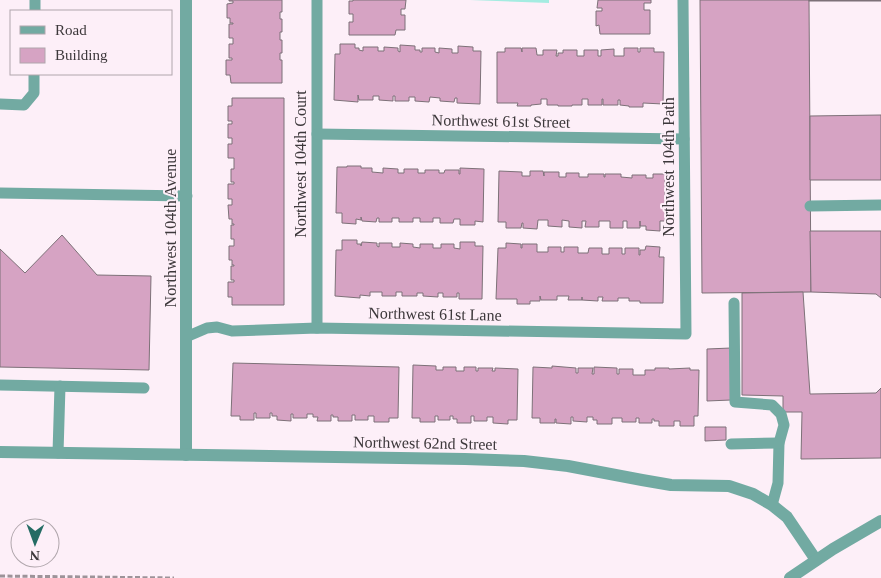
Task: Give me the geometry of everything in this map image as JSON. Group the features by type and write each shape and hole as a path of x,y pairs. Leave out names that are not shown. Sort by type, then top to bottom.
{"street":[{"name":"Northwest 104th Avenue","path":"186,0 186,456"},
{"name":"Northwest 62nd Street","path":"0,452 524,461 568,466 671,484 729,486 753,494 772,505 786,517 816,560"},
{"path":"790,578 881,521"}],"lane":[{"name":"Northwest 104th Court","path":"317,0 317,328"},
{"name":"Northwest 104th Path","path":"683,0 686,334"},
{"path":"0,104 24,105 34,93 34,75"},
{"name":"Northwest 61st Street","path":"317,134 684,139"},
{"path":"0,193 187,196"},
{"path":"810,206 881,205"},
{"path":"734,303 735,402 772,405 781,414 784,425 779,443 778,483 772,505"},
{"name":"Northwest 61st Lane","path":"186,337 217,326 232,331 317,328 686,334"},
{"path":"0,385 144,388"},
{"path":"58,453 60,386"},
{"path":"731,444 779,443"}],"path":[{"path":"0,576 174,578"}],"shaded area":[{"path":"470,0 549,0 549,3"}],"building":[{"path":"229,0 282,0 280,19 282,19 282,32 280,32 280,40 282,40 282,53 280,53 280,60 282,60 282,83 231,83 230,75 226,75 226,60 232,60 232,58 229,58 229,44 233,44 233,38 229,38 229,24 233,23 230,23 230,18 227,18 227,4 233,3 233,1"},
{"path":"406,0 405,9 401,9 401,15 405,15 405,30 396,30 395,35 349,35 349,22 353,22 353,14 349,14 349,1"},
{"path":"598,0 651,0 651,3 644,3 644,10 650,10 650,34 600,34 599,25 596,26 596,11 602,11 602,8 597,8"},
{"path":"700,0 809,0 811,292 702,293"},
{"path":"881,0 881,1 809,1"},
{"path":"340,44 355,44 355,48 363,51 363,47 378,47 378,51 384,51 384,47 398,48 400,52 400,45 415,46 415,50 420,50 420,52 422,52 422,48 435,48 435,52 439,53 439,48 452,49 452,53 458,53 458,46 473,47 473,51 481,51 480,104 457,103 457,98 455,98 454,102 440,101 440,98 430,97 429,102 415,101 415,97 409,97 409,101 395,101 395,96 393,96 393,101 379,100 379,96 373,96 373,100 359,100 358,95 358,102 334,100 335,54 340,54"},
{"path":"505,48 521,48 522,52 522,48 536,48 537,55 543,55 543,50 557,50 556,56 558,56 558,53 563,53 563,50 577,50 577,56 584,56 584,50 598,50 598,56 601,56 601,50 614,49 614,56 624,56 624,48 638,48 638,52 640,52 640,48 654,48 654,52 664,52 663,104 643,103 643,107 629,107 620,105 620,100 618,100 618,105 603,105 603,99 602,105 588,105 588,99 582,99 582,105 572,106 547,105 547,99 541,99 541,104 531,106 517,106 518,103 497,103 497,52 505,52"},
{"path":"232,98 284,98 284,305 232,305 232,297 228,297 228,282 234,282 234,280 231,280 231,266 234,265 232,265 232,260 229,260 229,246 234,246 234,239 231,239 231,225 234,224 232,224 232,219 229,219 228,205 232,205 232,199 228,199 228,184 234,184 234,182 231,182 231,169 234,169 234,158 228,158 228,144 232,144 232,138 228,138 228,124 232,124 232,121 228,121 228,106 232,106"},
{"path":"881,115 881,180 810,180 810,116"},
{"path":"337,167 372,168 372,172 383,173 383,168 398,169 398,173 404,173 404,169 418,169 418,173 425,173 425,170 439,170 439,173 444,173 445,170 459,170 459,174 460,168 484,169 483,222 475,221 475,225 460,225 460,219 454,219 453,223 440,223 440,218 433,218 433,222 420,222 420,218 413,218 413,222 399,222 399,218 392,218 392,222 379,222 379,218 377,218 376,222 362,221 361,217 361,220 356,219 356,224 342,223 342,213 336,213"},
{"path":"499,171 522,172 522,176 530,176 530,171 543,171 544,176 544,172 559,172 559,177 566,177 566,173 579,173 579,177 588,177 588,174 604,174 605,177 605,174 621,174 621,177 632,178 632,175 646,175 646,178 653,178 653,174 665,174 665,221 660,221 660,231 646,230 646,226 627,228 627,221 623,221 623,228 610,228 610,221 599,221 599,227 585,227 586,221 582,221 582,228 569,227 569,221 562,220 562,227 548,226 548,220 538,220 537,229 523,228 523,223 521,228 506,228 506,222 498,222"},
{"path":"810,231 881,231 881,298 876,294 811,292"},
{"path":"62,235 97,275 151,276 149,370 0,367 0,249 25,273"},
{"path":"342,240 357,240 357,244 361,244 361,246 362,242 377,243 379,247 379,243 392,243 392,247 400,247 400,243 413,244 413,247 420,248 420,244 433,244 433,248 441,248 441,244 454,244 454,248 460,249 460,242 475,242 475,246 483,246 482,299 459,299 459,293 457,293 457,297 443,297 443,293 438,293 438,297 423,296 423,293 417,293 417,296 402,296 402,292 396,292 396,296 382,296 382,292 370,292 370,296 360,295 360,298 335,296 336,250 342,250"},
{"path":"506,243 521,244 521,248 522,244 537,244 537,252 548,252 548,247 561,247 561,252 564,252 564,247 578,247 578,253 588,253 589,248 602,248 602,254 609,254 609,248 622,248 622,254 625,254 625,248 639,248 639,255 640,250 645,250 646,246 660,247 659,257 664,257 663,303 640,303 640,301 629,301 629,298 618,298 618,301 602,301 603,297 598,297 598,301 568,300 569,296 557,296 557,300 541,300 540,296 540,301 530,301 530,304 517,304 517,299 496,299 498,248 506,248"},
{"path":"803,292 810,394 876,393 881,388 881,458 801,459 802,412 783,412 783,396 742,395 742,293"},
{"path":"731,348 731,400 707,401 707,349"},
{"path":"233,363 399,367 398,418 389,418 389,422 374,422 374,416 368,416 368,420 355,420 355,415 352,415 352,421 338,421 338,417 331,415 331,421 317,421 318,417 313,417 313,414 307,414 307,418 293,418 293,414 291,414 291,421 277,420 277,416 272,416 272,413 270,413 270,418 256,418 256,413 254,413 254,420 240,420 240,416 231,416"},
{"path":"413,365 436,366 436,370 443,370 443,367 456,367 456,371 464,371 464,367 476,367 476,371 478,371 478,368 493,368 492,371 495,371 495,368 518,369 517,420 508,420 508,424 493,423 493,417 487,417 487,421 474,421 474,416 471,416 471,423 457,423 457,419 453,419 453,416 450,416 450,420 438,420 438,416 435,416 435,422 420,422 420,418 412,418"},
{"path":"552,366 576,368 576,373 578,373 578,368 593,368 592,374 594,374 594,367 617,368 617,374 619,374 619,369 633,369 633,375 645,375 645,370 655,370 655,368 690,368 690,370 699,370 698,416 694,416 694,426 680,426 680,421 674,421 674,426 659,426 659,421 654,421 654,419 652,419 652,423 639,423 639,418 636,418 636,422 622,422 622,418 612,418 612,424 597,424 597,420 593,420 593,417 587,417 587,422 573,421 573,417 571,417 571,424 556,423 556,419 555,423 540,423 540,418 532,418 533,367 552,368"},
{"path":"705,427 726,427 726,440 705,441"}]}
